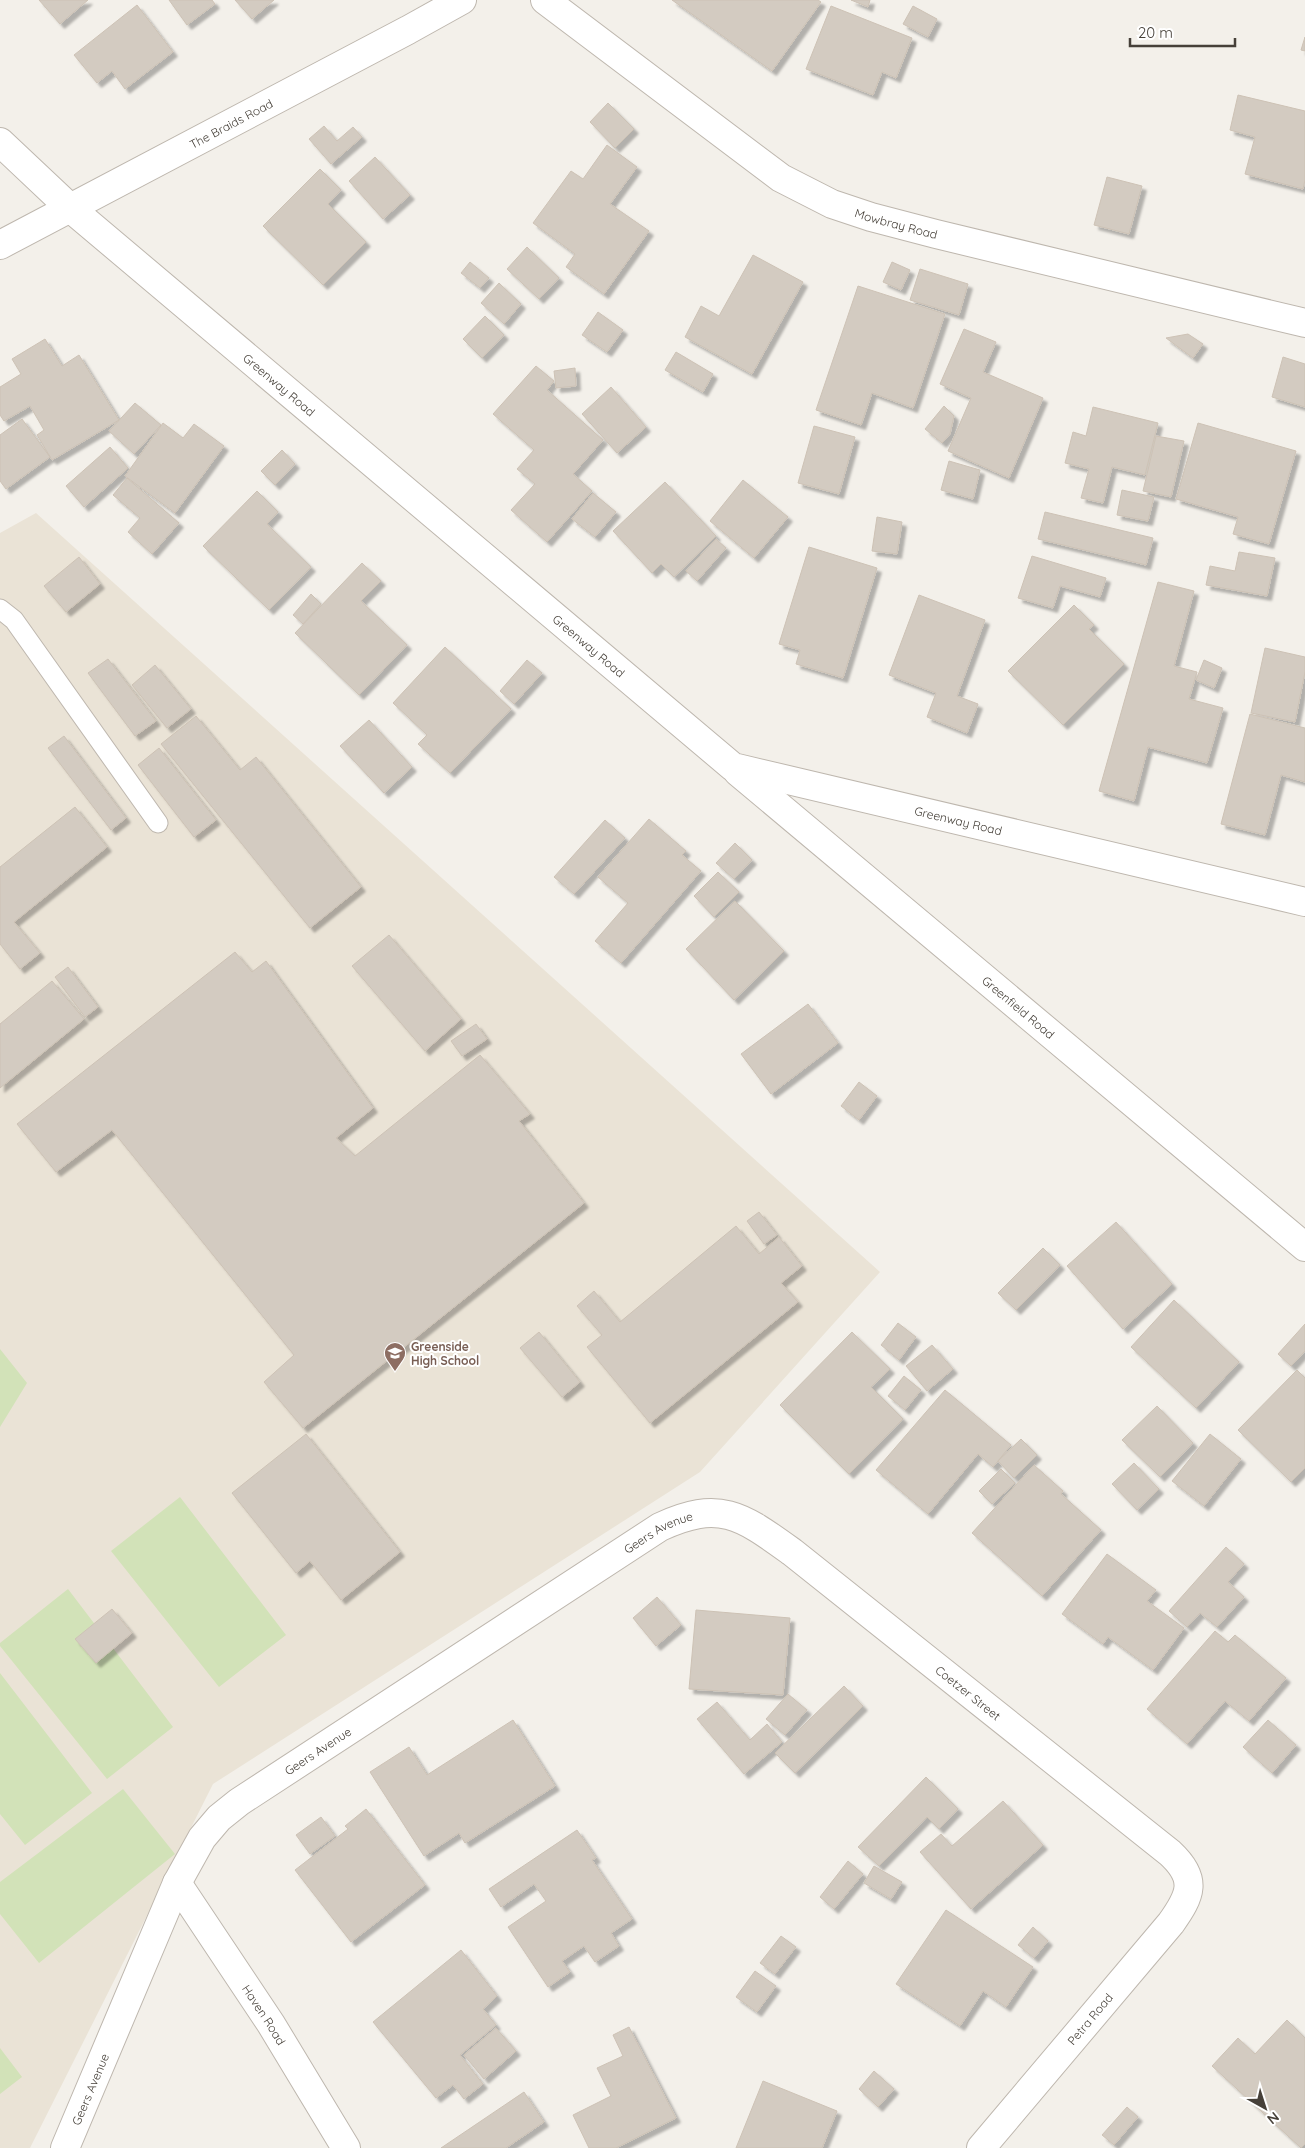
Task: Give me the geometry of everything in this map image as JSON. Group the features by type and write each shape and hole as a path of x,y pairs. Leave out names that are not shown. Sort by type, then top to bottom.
{"street":[{"name":"The Braids Road","path":"0,245 69,207 341,66 462,0"},
{"name":"Mowbray Road","path":"545,0 781,178 832,204 871,217 936,234 1305,324"},
{"name":"Greenway Road","path":"0,142 69,207 732,767 1305,902"},
{"name":"Greenfield Road","path":"732,767 1305,1247"},
{"name":"Geers Avenue","path":"65,2148 177,1883 202,1838 219,1818 239,1802 660,1527 683,1516 705,1512 732,1515"},
{"name":"Coetzer Street","path":"732,1515 759,1528 792,1552 1170,1853 1184,1868 1189,1885"},
{"name":"Haven Road","path":"177,1883 271,2024 346,2148"},
{"name":"Petra Road","path":"981,2148 1171,1923 1184,1905 1189,1885"}],"lane":[{"path":"0,609 14,620 158,824"}],"shaded area":[{"name":"Greenside High School","path":"36,513 880,1272 700,1472 213,1784 30,2148 0,2148 0,533"}],"green space":[{"path":"0,1349 27,1383 0,1427"},
{"path":"180,1497 286,1635 219,1687 111,1551"},
{"path":"68,1589 173,1727 107,1779 0,1646 0,1643"},
{"path":"0,1673 92,1793 25,1845 0,1814"},
{"path":"123,1789 175,1854 39,1963 0,1914 0,1882"},
{"path":"0,2048 22,2077 0,2094"}],"building":[{"path":"39,0 88,0 60,24"},
{"path":"169,0 212,0 215,4 187,25"},
{"path":"235,0 274,0 252,19"},
{"path":"672,0 818,0 821,2 772,71"},
{"path":"851,0 870,0 868,7"},
{"path":"137,5 173,52 125,89 112,71 97,83 74,55"},
{"path":"831,6 912,38 896,78 882,72 873,95 806,69"},
{"path":"913,6 937,19 928,37 903,24"},
{"path":"1305,37 1305,51 1301,50"},
{"path":"1238,95 1305,111 1305,180 1303,189 1245,174 1255,137 1230,130"},
{"path":"608,103 634,129 615,148 590,122"},
{"path":"324,126 337,141 353,127 362,137 331,164 309,139"},
{"path":"607,145 637,167 610,204 649,231 604,294 566,267 575,254 533,223 571,171 583,179"},
{"path":"375,157 410,195 383,219 349,181"},
{"path":"320,169 341,190 328,204 366,242 323,285 263,226"},
{"path":"1107,177 1142,186 1129,234 1094,225"},
{"path":"527,247 559,278 539,299 507,269"},
{"path":"753,255 803,282 752,374 685,337 701,306 719,316"},
{"path":"470,262 489,278 480,288 461,273"},
{"path":"892,262 910,270 901,290 883,282"},
{"path":"920,269 968,284 959,315 910,300"},
{"path":"499,283 521,304 504,324 481,303"},
{"path":"858,286 945,314 913,408 872,393 861,425 816,410"},
{"path":"598,312 623,330 607,352 582,335"},
{"path":"485,316 504,335 482,358 463,339"},
{"path":"964,329 996,342 983,372 1043,398 1009,478 948,451 971,398 940,384"},
{"path":"1188,334 1203,344 1193,358 1166,338"},
{"path":"45,339 62,366 79,355 119,420 52,460 37,435 44,430 30,406 4,421 0,415 0,387 21,374 12,359"},
{"path":"676,352 713,374 703,392 665,370"},
{"path":"1283,357 1305,364 1305,407 1272,397"},
{"path":"536,366 554,381 547,390 603,440 573,474 592,491 547,542 511,510 535,484 517,469 534,450 493,414"},
{"path":"575,368 576,386 556,388 554,371"},
{"path":"611,387 646,427 617,453 582,414"},
{"path":"135,403 161,425 134,454 109,431"},
{"path":"944,406 954,416 950,434 942,443 925,429"},
{"path":"1093,407 1158,423 1145,475 1112,467 1103,503 1081,498 1089,469 1065,463 1073,432 1086,436"},
{"path":"22,419 50,457 6,489 0,481 0,435"},
{"path":"163,423 183,438 194,424 224,446 175,513 125,476"},
{"path":"1198,423 1296,451 1269,544 1233,534 1238,517 1176,499"},
{"path":"814,426 855,437 839,494 798,483"},
{"path":"1156,436 1184,441 1171,497 1143,491"},
{"path":"110,447 128,468 84,507 66,486"},
{"path":"282,450 295,464 275,485 261,471"},
{"path":"949,461 980,470 973,499 941,490"},
{"path":"127,478 179,523 152,554 128,532 140,518 113,495"},
{"path":"743,480 788,517 754,558 710,521"},
{"path":"665,482 716,536 674,577 661,564 652,573 613,531"},
{"path":"1122,490 1154,497 1148,521 1117,515"},
{"path":"257,491 278,512 267,524 311,567 269,610 203,546"},
{"path":"593,493 616,512 595,537 572,519"},
{"path":"1045,512 1153,538 1146,565 1038,539"},
{"path":"877,517 902,522 897,554 872,551"},
{"path":"716,539 726,548 697,581 686,571"},
{"path":"809,547 877,568 843,678 796,664 800,650 779,644"},
{"path":"1239,552 1275,558 1267,596 1206,585 1210,566 1235,571"},
{"path":"1032,556 1106,578 1100,597 1060,586 1053,608 1018,598"},
{"path":"79,557 100,584 66,612 44,586"},
{"path":"362,563 381,581 361,601 407,645 359,695 295,633"},
{"path":"1158,582 1194,591 1174,666 1197,672 1189,699 1223,708 1207,763 1148,747 1134,801 1099,791"},
{"path":"311,594 321,604 303,624 293,615"},
{"path":"919,595 985,620 957,696 978,704 967,733 927,717 936,693 889,675"},
{"path":"1074,605 1094,625 1089,629 1124,664 1063,725 1008,671"},
{"path":"445,647 511,709 450,773 418,744 427,735 393,703"},
{"path":"1265,648 1305,657 1305,672 1295,722 1251,713"},
{"path":"108,659 156,721 135,736 88,673"},
{"path":"527,660 542,673 514,704 500,691"},
{"path":"1204,660 1222,668 1214,688 1196,680"},
{"path":"155,665 191,709 167,728 132,685"},
{"path":"1250,714 1305,728 1305,782 1281,775 1265,835 1221,824"},
{"path":"196,716 240,770 256,757 361,887 310,928 161,744"},
{"path":"369,720 412,767 384,793 340,746"},
{"path":"64,736 126,818 111,830 48,748"},
{"path":"159,748 216,820 194,837 138,765"},
{"path":"75,807 107,847 14,922 40,953 20,969 0,944 0,867"},
{"path":"649,819 686,851 682,855 701,871 621,963 595,941 628,903 598,877"},
{"path":"605,820 625,838 574,894 554,877"},
{"path":"735,843 752,860 734,879 716,863"},
{"path":"718,872 739,892 714,917 694,896"},
{"path":"735,901 784,951 734,1000 686,949"},
{"path":"389,935 461,1019 425,1051 352,966"},
{"path":"235,952 252,972 266,961 373,1108 336,1138 355,1156 480,1055 530,1114 519,1121 584,1203 303,1428 264,1382 294,1355 112,1130 56,1172 17,1124"},
{"path":"68,967 98,1007 85,1017 55,977"},
{"path":"52,981 84,1019 0,1088 0,1024"},
{"path":"808,1004 838,1043 771,1094 741,1054"},
{"path":"476,1024 487,1039 462,1056 451,1041"},
{"path":"859,1082 877,1096 859,1120 841,1106"},
{"path":"759,1212 777,1235 764,1244 747,1221"},
{"path":"1116,1222 1172,1284 1123,1329 1067,1266"},
{"path":"736,1226 759,1254 779,1237 802,1266 781,1283 798,1302 650,1423 587,1347 602,1335 577,1306 594,1291 620,1322"},
{"path":"1043,1248 1060,1265 1016,1310 998,1293"},
{"path":"1174,1300 1239,1362 1196,1408 1131,1347"},
{"path":"898,1323 916,1337 899,1360 881,1345"},
{"path":"1305,1324 1305,1351 1291,1366 1278,1354"},
{"path":"539,1332 580,1382 562,1397 520,1348"},
{"path":"852,1332 890,1369 871,1387 903,1419 849,1474 780,1405"},
{"path":"932,1345 953,1369 927,1391 906,1366"},
{"path":"1297,1370 1305,1378 1305,1468 1291,1482 1238,1430"},
{"path":"904,1376 921,1390 905,1410 888,1396"},
{"path":"945,1390 1011,1445 993,1467 978,1454 928,1514 876,1470"},
{"path":"1157,1406 1193,1443 1160,1477 1122,1440"},
{"path":"306,1434 400,1552 341,1600 310,1561 296,1573 232,1493"},
{"path":"1210,1434 1241,1459 1204,1506 1172,1481"},
{"path":"1021,1439 1037,1455 1014,1478 998,1461"},
{"path":"1134,1463 1159,1489 1137,1510 1112,1484"},
{"path":"1034,1465 1063,1491 1061,1494 1101,1530 1042,1596 972,1533"},
{"path":"1001,1469 1015,1483 992,1504 979,1491"},
{"path":"1226,1547 1244,1564 1228,1582 1244,1597 1217,1627 1200,1613 1187,1627 1169,1611"},
{"path":"1107,1554 1156,1590 1147,1601 1184,1628 1153,1670 1108,1637 1103,1644 1062,1614"},
{"path":"657,1597 681,1625 656,1646 633,1618"},
{"path":"112,1609 132,1633 96,1663 75,1639"},
{"path":"696,1610 790,1618 783,1695 689,1689"},
{"path":"1215,1631 1228,1642 1235,1635 1286,1678 1249,1721 1225,1701 1187,1744 1147,1709"},
{"path":"844,1686 863,1706 795,1773 775,1753"},
{"path":"788,1694 807,1710 785,1735 766,1719"},
{"path":"717,1702 750,1740 767,1724 782,1742 744,1774 697,1719"},
{"path":"513,1720 555,1786 465,1843 459,1833 424,1856 370,1772 409,1747 427,1775"},
{"path":"1268,1720 1296,1745 1272,1773 1243,1747"},
{"path":"926,1777 958,1809 939,1829 927,1817 879,1866 858,1847"},
{"path":"1003,1801 1043,1845 971,1909 920,1852 941,1834 952,1846"},
{"path":"366,1809 425,1885 351,1942 295,1870 348,1829 345,1826"},
{"path":"321,1817 335,1836 310,1854 296,1835"},
{"path":"577,1830 596,1858 592,1860 632,1919 611,1933 619,1946 595,1962 584,1946 562,1961 570,1972 548,1987 508,1927 546,1901 534,1884 501,1907 489,1889"},
{"path":"848,1861 863,1874 834,1909 820,1897"},
{"path":"874,1866 902,1882 891,1899 864,1883"},
{"path":"946,1910 1033,1967 1006,2007 983,1991 960,2026 896,1984"},
{"path":"1033,1927 1048,1941 1034,1958 1018,1945"},
{"path":"781,1936 796,1947 775,1974 760,1963"},
{"path":"461,1950 497,1996 483,2009 496,2025 460,2055 483,2084 464,2099 453,2085 436,2098 373,2022"},
{"path":"755,1971 776,1986 757,2012 736,1997"},
{"path":"1287,2020 1305,2038 1305,2144 1301,2148 1212,2066 1238,2038 1255,2054"},
{"path":"629,2027 676,2118 616,2148 589,2148 573,2115 611,2096 597,2068 623,2056 613,2035"},
{"path":"496,2028 516,2051 484,2079 464,2055"},
{"path":"874,2071 894,2089 878,2107 859,2089"},
{"path":"763,2081 837,2111 822,2148 736,2148"},
{"path":"524,2092 544,2122 506,2148 441,2148"},
{"path":"1127,2107 1138,2117 1114,2145 1102,2135"}],"place":[{"name":"Greenside High School","path":"395,1372"}]}
